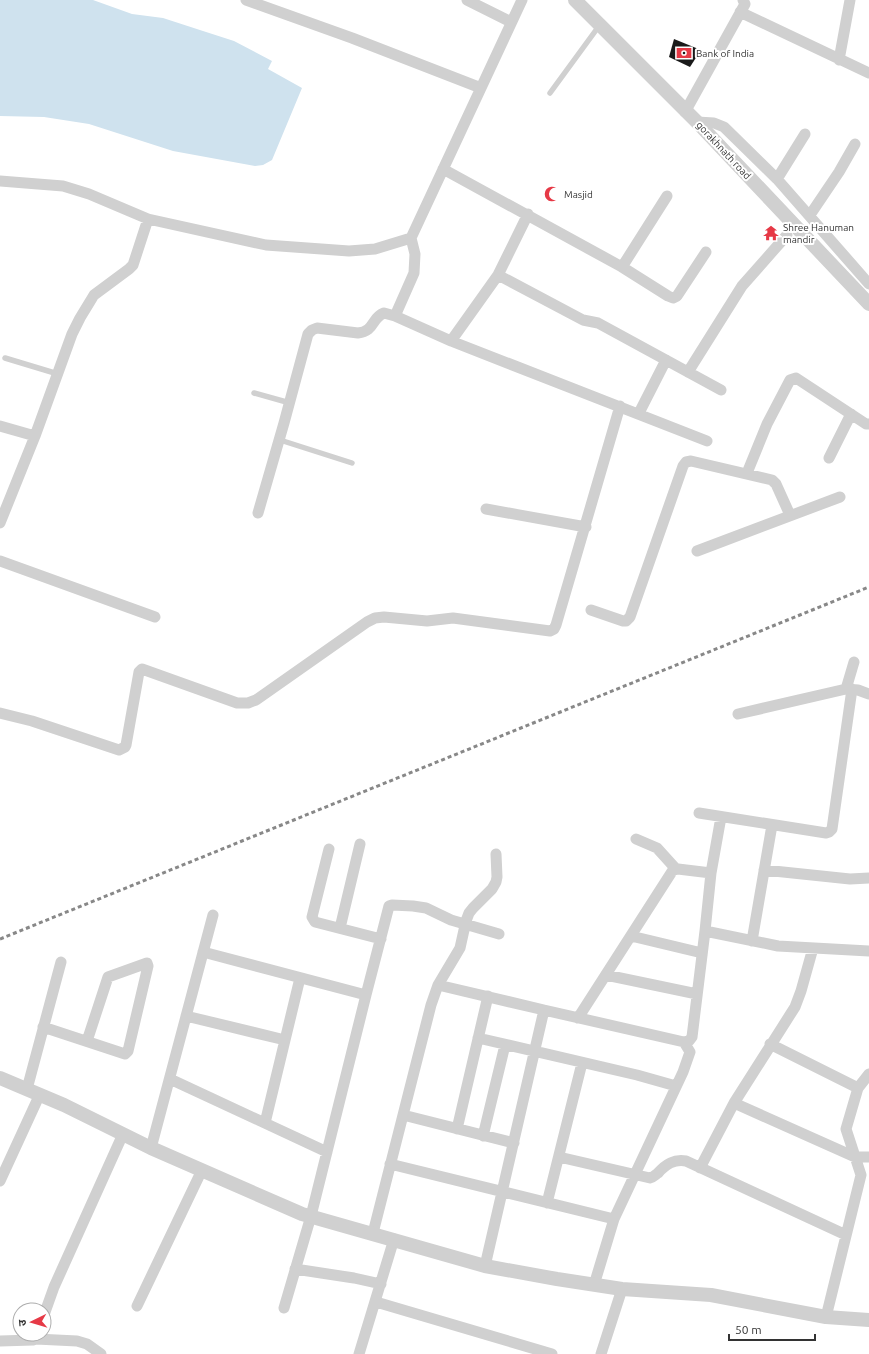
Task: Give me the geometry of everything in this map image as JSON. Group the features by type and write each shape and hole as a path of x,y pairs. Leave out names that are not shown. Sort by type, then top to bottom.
{"street":[{"path":"246,0 352,38 481,88"},
{"path":"467,0 511,22"},
{"path":"395,316 414,273 415,254 411,238 522,0"},
{"name":"gorakhnath road","path":"575,0 686,112 698,122 869,304"},
{"path":"686,112 745,4 743,0"},
{"path":"838,60 850,0"},
{"path":"740,12 869,74"},
{"path":"698,122 714,123 724,127 777,179 869,284"},
{"path":"777,179 805,134"},
{"path":"810,215 839,172 855,144"},
{"path":"443,169 622,266 672,298 677,296 706,252"},
{"path":"0,181 63,186 89,194 148,219 266,245 349,251 375,249 411,238"},
{"path":"622,266 667,196"},
{"path":"451,341 498,275 528,214"},
{"path":"0,523 72,334 94,295 133,265 148,219"},
{"path":"688,372 742,286 787,235"},
{"path":"498,275 583,320 598,323 720,390"},
{"path":"258,513 280,440 308,334 317,328 358,333 364,332 368,330 384,313 395,316 451,341 707,441"},
{"path":"638,413 666,360"},
{"path":"747,473 767,424 790,380 793,378 796,378 866,424 869,424"},
{"path":"0,712 119,750 126,745 139,672 142,669 237,703 248,703 256,700 367,622 375,618 384,617 427,621 453,618 550,630 554,629 586,527 620,406"},
{"path":"829,458 851,414"},
{"path":"0,426 34,436"},
{"path":"591,610 623,621 626,621 630,617 683,466 686,462 691,461 772,480 776,484 790,515"},
{"path":"697,551 840,497"},
{"path":"486,509 586,527"},
{"path":"0,561 155,618"},
{"path":"699,813 826,833 829,832 832,829 849,689 854,662"},
{"path":"738,714 849,689 869,694"},
{"path":"438,985 684,1042 689,1041 692,1037 711,873 721,817"},
{"path":"752,941 772,825"},
{"path":"636,839 657,848 676,869 711,873"},
{"path":"340,928 360,844"},
{"path":"329,849 312,916 315,922 381,939"},
{"path":"373,1233 431,1005 438,985 460,948 469,913 492,890 496,882 496,854"},
{"path":"578,1018 673,870 676,869"},
{"path":"764,870 850,878 869,878"},
{"path":"284,1308 312,1216 389,906 392,904 426,908 451,920 499,934"},
{"path":"151,1148 213,915"},
{"path":"705,931 778,946 869,951"},
{"path":"631,936 702,953"},
{"path":"700,1168 734,1103 794,1007 801,991 813,948"},
{"path":"203,952 366,995"},
{"path":"0,1181 33,1092 43,1027 61,962"},
{"path":"43,1027 125,1054 128,1051 148,966 146,963 108,977 87,1041"},
{"path":"606,975 697,994"},
{"path":"265,1123 300,978"},
{"path":"457,1129 488,996"},
{"path":"485,1266 544,1010"},
{"path":"186,1016 285,1040"},
{"path":"478,1038 637,1075 676,1086"},
{"path":"594,1284 614,1218 683,1072 690,1052 684,1042"},
{"path":"770,1044 858,1088"},
{"path":"483,1136 505,1045"},
{"path":"547,1203 582,1063"},
{"path":"826,1317 861,1175 846,1129 858,1088 869,1074"},
{"path":"0,1078 124,1134 151,1148 302,1214 485,1266 622,1289 711,1294 826,1317 869,1320"},
{"path":"170,1079 327,1152"},
{"path":"734,1103 855,1157 869,1157"},
{"path":"403,1115 514,1144"},
{"path":"49,1302 54,1287 124,1134"},
{"path":"559,1157 650,1178 673,1161 686,1161 846,1235"},
{"path":"390,1164 614,1218"},
{"path":"137,1306 202,1170"},
{"path":"359,1354 394,1239"},
{"path":"296,1269 354,1278 381,1284"},
{"path":"601,1354 622,1289"},
{"path":"376,1302 552,1354"},
{"path":"52,1338 77,1341 87,1344 101,1354"},
{"path":"0,1341 12,1341"}],"lane":[{"path":"550,93 600,25"},
{"path":"5,358 58,374"},
{"path":"254,393 290,403"},
{"path":"280,440 352,464"}],"water":[{"path":"0,0 93,0 132,14 163,18 234,41 272,61 268,69 302,88 272,160 263,165 255,166 173,151 89,124 44,117 0,116"}],"building":[{"name":"Bank of India","path":"674,39 701,50 690,67 669,57"}],"railway":[{"path":"0,939 869,587"}],"place":[{"name":"Bank of India","path":"684,53"},
{"name":"Masjid","path":"552,194"},
{"name":"Shree Hanuman mandir","path":"771,233"}]}
